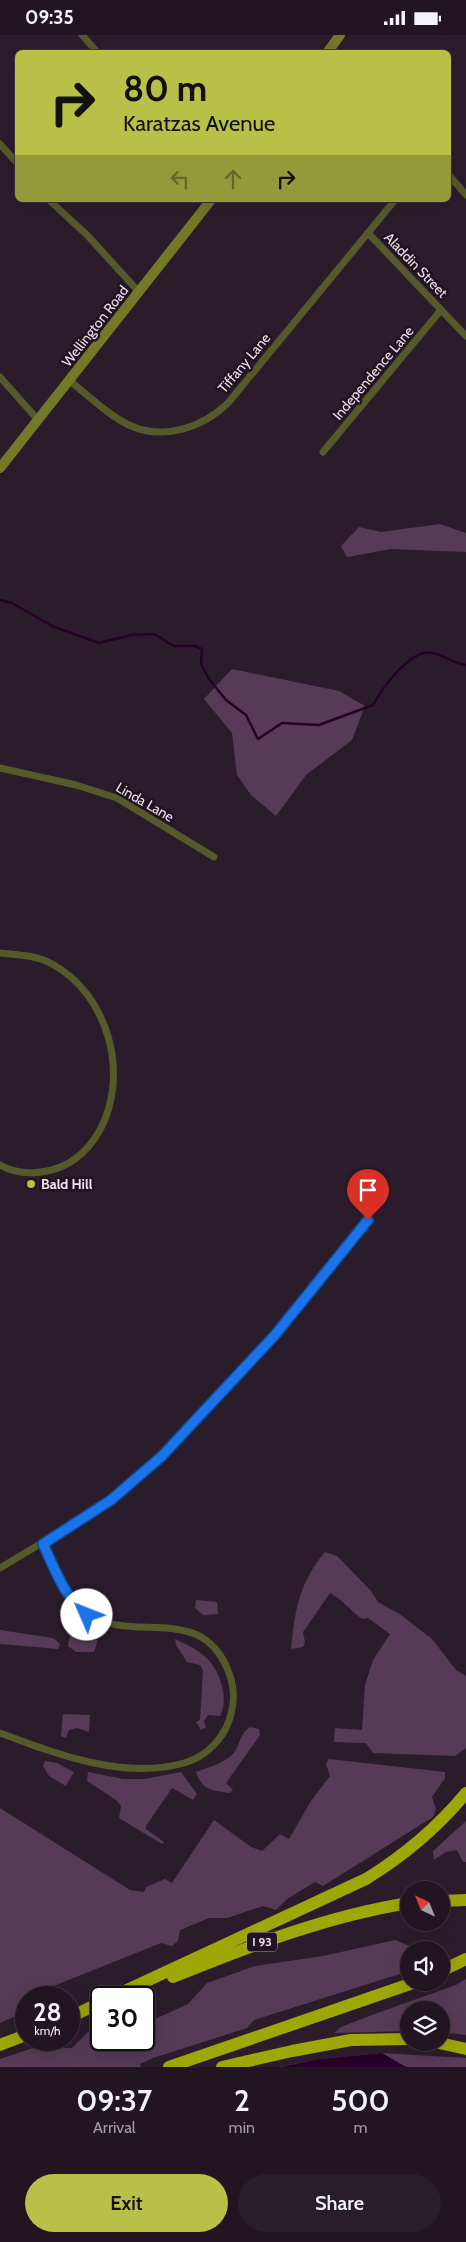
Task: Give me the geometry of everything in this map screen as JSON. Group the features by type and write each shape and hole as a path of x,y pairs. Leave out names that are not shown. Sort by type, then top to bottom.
{"highway":[{"path":"136,1986 366,1879 395,1861 423,1839 466,1793"},
{"path":"450,1901 466,1900"},
{"name":"I 93","path":"150,1986 297,1930 354,1913 400,1905"},
{"path":"450,1967 466,1959"},
{"path":"169,2067 400,1987"},
{"path":"0,2045 15,2039"},
{"path":"222,2067 351,2040 400,2039"},
{"path":"450,2045 466,2049"}],"main road":[{"path":"329,50 340,35"},
{"name":"Wellington Road","path":"0,468 209,202"}],"street":[{"path":"82,35 95,50"},
{"path":"0,144 15,161"},
{"path":"451,177 466,195"},
{"path":"51,202 87,235 139,292"},
{"name":"Tiffany Lane","path":"70,381 131,426 148,430 166,431 199,425 214,416 228,403 393,202"},
{"name":"Aladdin Street","path":"368,233 466,336"},
{"name":"Independence Lane","path":"323,452 442,310"},
{"path":"0,377 38,420"},
{"name":"Linda Lane","path":"0,768 101,791 117,798 214,857"},
{"path":"0,953 42,959 60,969 90,996 100,1015 115,1070 113,1093 107,1117 96,1138 80,1155 61,1167 37,1173 16,1171 0,1165"},
{"path":"0,1568 43,1544 111,1500 155,1463 275,1335 368,1220"},
{"path":"0,1733 85,1761 156,1768 188,1762 209,1750 226,1729 232,1712 234,1698 232,1681 222,1657 210,1645 181,1629 112,1625 87,1615 74,1603 66,1592 43,1544"}],"shaded area":[{"path":"440,524 466,533 466,552 391,549 347,557 341,546 359,527 381,532"},
{"path":"232,669 339,691 365,706 352,740 306,775 276,816 251,795 237,775 232,733 204,699"},
{"path":"325,1552 337,1556 371,1591 378,1602 401,1615 432,1639 456,1670 466,1676 466,1748 455,1756 373,1753 366,1743 334,1742 335,1728 362,1730 365,1685 373,1660 390,1634 368,1618 362,1619 330,1593 303,1632 305,1642 303,1647 291,1649 294,1622 300,1597 309,1575"},
{"path":"196,1600 217,1602 218,1614 203,1615 195,1608"},
{"path":"78,1625 91,1640 98,1640 94,1652 76,1652 68,1646 71,1629"},
{"path":"0,1630 53,1638 60,1644 58,1649 0,1644"},
{"path":"175,1639 197,1650 209,1660 221,1683 224,1701 223,1709 220,1716 208,1715 204,1721 206,1727 201,1730 196,1722 200,1720 203,1670 200,1665 187,1662 176,1645"},
{"path":"63,1714 90,1715 89,1732 77,1728 69,1730 66,1738 61,1736"},
{"path":"250,1727 259,1729 260,1735 226,1783 233,1790 229,1793 208,1789 196,1772 215,1765 233,1754 244,1733"},
{"path":"329,1759 445,1772 445,1778 432,1797 436,1809 433,1817 323,1886 315,1882 287,1899 276,1910 263,1906 227,1918 209,1918 180,1930 178,1941 172,1946 161,1943 54,1986 15,1986 15,2016 0,2023 0,1808 130,1890 144,1892 146,1887 165,1879 172,1883 214,1820 251,1847 262,1851 280,1834 289,1839 311,1801 330,1776 326,1764"},
{"path":"45,1761 57,1763 74,1772 66,1786 49,1776 43,1766"},
{"path":"88,1772 123,1779 145,1779 181,1772 197,1794 193,1800 172,1788 146,1826 146,1829 164,1842 162,1844 119,1818 121,1806 116,1800 87,1781"},
{"path":"466,1821 466,1862 463,1862 457,1850 446,1852 434,1860 433,1851"},
{"path":"395,1940 400,1942 400,1974 254,2020 247,2028 153,2058 140,2064 141,2067 0,2067 0,2059 24,2051 80,2051 80,2040 90,2030 90,2051 155,2051 155,2019 188,2004 207,1983 255,1966 323,1956"},
{"path":"466,1979 466,2035 450,2033 450,2001 411,2001 439,1991 450,1991 450,1987"},
{"path":"400,2005 400,2031 334,2033 341,2027"},
{"path":"382,2053 466,2058 466,2067 279,2067 320,2059"},
{"path":"382,2053 406,2067 281,2067 320,2059"}],"waterway":[{"path":"0,600 12,603 52,626 99,643 131,635 154,634 174,646 195,646 202,649 201,664 209,679 226,700 246,715 258,739 282,723 319,725 373,705 398,671 416,656 424,653 433,653 466,665"}],"place":[{"name":"Bald Hill","path":"31,1184"}],"route":[{"path":"87,1615 74,1603 66,1592 43,1544 111,1500 148,1470 275,1335 368,1220"}]}
